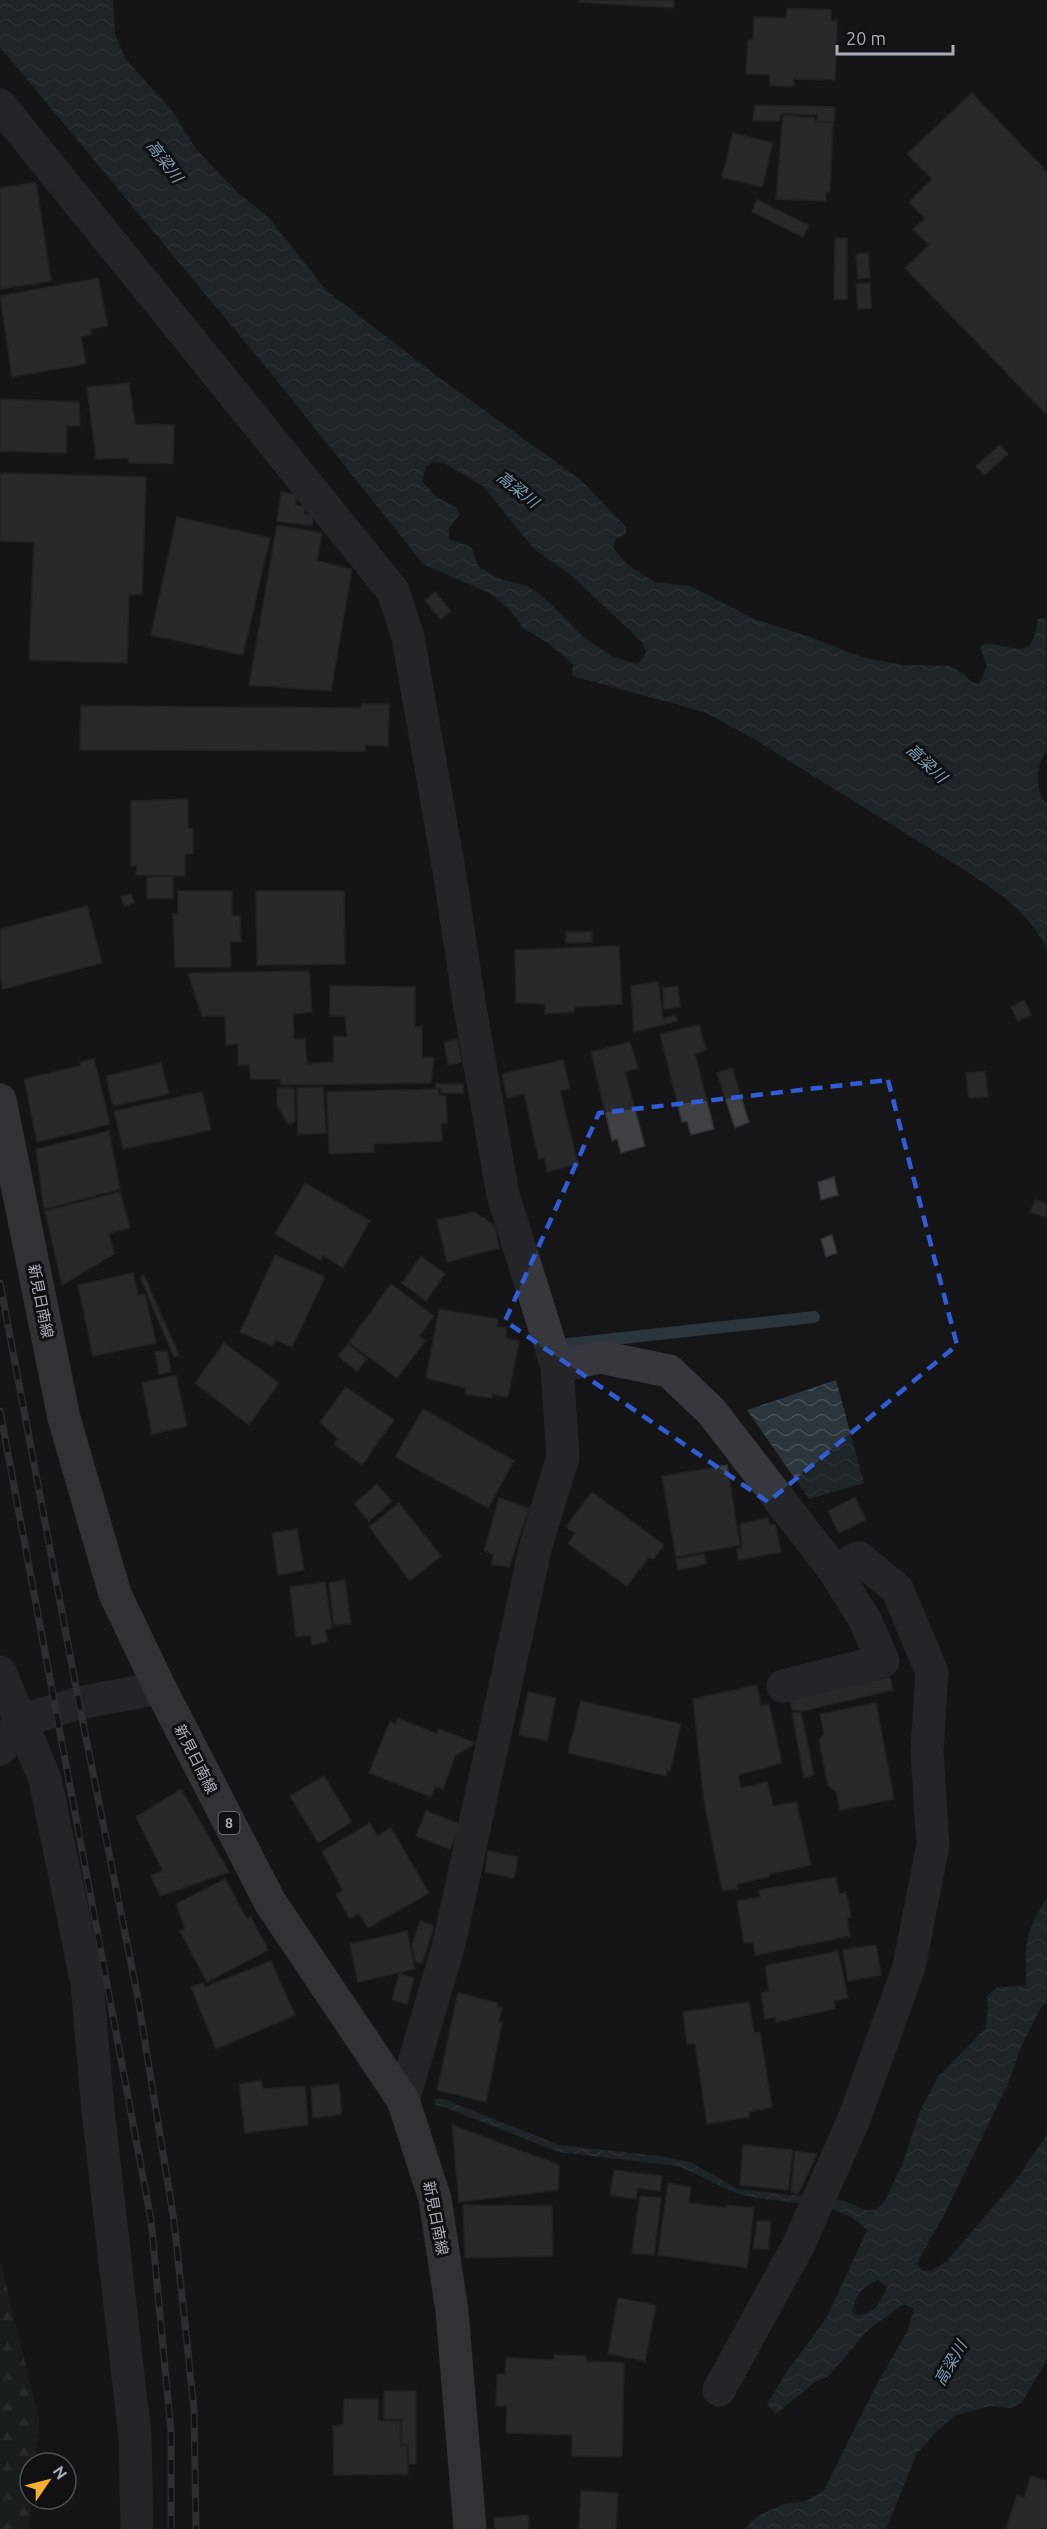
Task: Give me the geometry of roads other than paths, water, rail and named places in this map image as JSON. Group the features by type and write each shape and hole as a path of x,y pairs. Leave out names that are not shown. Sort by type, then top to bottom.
{"main road":[{"name":"新見日南線","path":"0,1100 64,1418 115,1594 160,1688 270,1902 403,2100 435,2199 452,2311 470,2529"}],"street":[{"path":"0,105 393,591 408,637 503,1195 557,1367 563,1457 536,1545 448,1948 403,2100"},
{"path":"557,1367 600,1357 669,1371 711,1411 834,1570 865,1620 883,1661 783,1686"},
{"path":"719,2390 799,2244 854,2120 909,1967 933,1845 927,1751 932,1672 897,1589 859,1558 834,1570"},
{"path":"0,1672 45,1779 87,1983 98,2110 135,2437 137,2529"},
{"path":"0,1749 21,1721 79,1703 160,1688"}],"water":[{"name":"高梁川","path":"0,0 113,0 115,34 126,60 170,108 196,149 237,192 268,217 327,291 445,382 581,480 626,527 626,534 616,539 613,548 628,565 655,582 690,586 754,619 813,638 861,657 904,665 950,666 963,673 970,681 979,684 987,666 980,647 986,643 1019,649 1030,646 1038,619 1046,617 1047,751 1039,769 1038,785 1047,804 1047,948 1030,922 1004,897 749,736 704,712 572,676 573,664 541,638 524,629 508,608 489,593 423,564 270,372 0,47","holes":["433,462 444,463 484,487 534,549 571,575 642,642 646,651 637,664 613,657 582,636 551,604 528,586 500,579 479,567 471,547 449,539 449,528 460,514 456,507 436,497 422,481 426,467"]},
{"path":"836,1380 864,1483 809,1499 747,1410"},
{"name":"高梁川","path":"1047,1897 1047,2002 1042,2006 1021,2047 1007,2086 945,2213 917,2263 922,2271 930,2271 946,2262 1015,2181 1047,2135 1047,2360 1022,2402 1011,2408 990,2406 956,2415 937,2431 917,2453 886,2529 745,2529 757,2516 784,2504 806,2501 824,2490 878,2382 908,2330 914,2309 904,2304 868,2330 828,2377 815,2382 776,2414 767,2404 784,2376 827,2317 867,2230 855,2219 840,2212 824,2207 736,2193 677,2166 558,2152 435,2105 435,2099 444,2099 559,2145 659,2156 690,2162 738,2189 845,2201 864,2210 875,2210 884,2203 902,2165 920,2111 938,2077 985,2029 988,2011 987,1996 997,1987 1025,1986 1027,1941","holes":["878,2280 887,2287 879,2302 869,2312 858,2315 852,2311 858,2295 868,2285"]}],"waterway":[{"path":"568,1344 814,1317"}],"railway":[{"path":"0,1283 79,1703 137,1993 174,2221 194,2409 196,2529"},
{"path":"0,1411 151,2220 171,2431 171,2529"}]}
